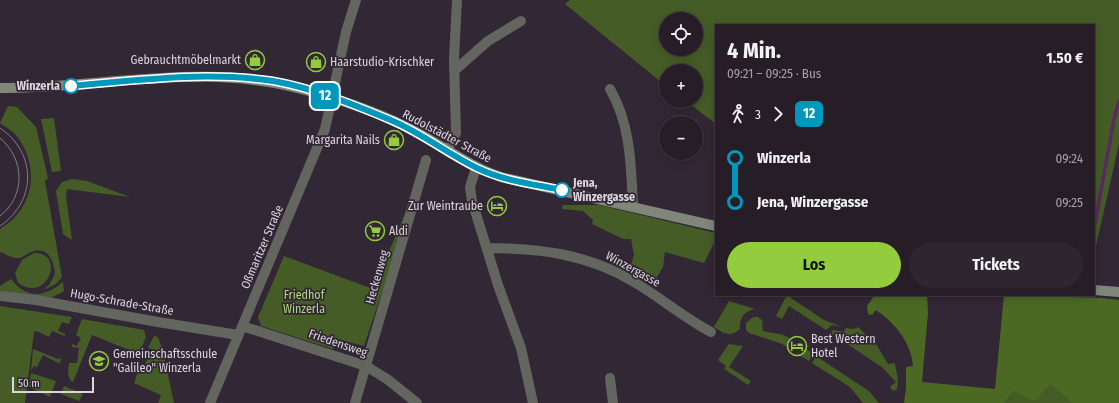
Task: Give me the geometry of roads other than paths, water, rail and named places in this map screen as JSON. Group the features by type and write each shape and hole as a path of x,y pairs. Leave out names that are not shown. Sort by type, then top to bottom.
{"street":[{"name":"Oßmaritzer Straße","path":"210,403 325,129 344,40 356,0"},
{"path":"447,150 456,133 454,71 457,0"},
{"path":"454,71 488,41 521,21"},
{"name":"Rudolstädter Straße","path":"0,88 220,76 274,82 332,98 393,121 447,150 476,168 516,181 715,226"},
{"path":"610,90 618,104 625,126 630,158 634,207"},
{"name":"Heckenweg","path":"355,403 426,160"},
{"path":"476,168 470,187 476,214 500,291 521,348 533,403"},
{"name":"Winzergasse","path":"487,248 540,250 576,257 592,262 635,282 711,332"},
{"path":"1095,290 1119,292"},
{"name":"Hugo-Schrade-Straße","path":"0,296 51,302 158,322 240,330"},
{"name":"Friedensweg","path":"240,330 366,366 388,380 417,403"},
{"path":"610,378 613,403"}],"waterway":[{"path":"1095,224 1114,119 1119,101"}],"tram line":[{"path":"0,128 12,138 21,150 26,163 28,177 26,191 21,204 12,216 0,226"},
{"path":"0,138 14,156 18,167 19,177 18,188 14,198 8,208 0,216"}],"place":[{"name":"Gebrauchtmöbelmarkt","path":"255,60"},
{"name":"Haarstudio-Krischker","path":"316,62"},
{"name":"Winzerla","path":"71,86"},
{"name":"Margarita Nails","path":"394,140"},
{"name":"Jena, Winzergasse","path":"562,190"},
{"name":"Zur Weintraube","path":"497,206"},
{"name":"Aldi","path":"375,231"},
{"name":"Best Western Hotel","path":"797,346"},
{"name":"Gemeinschaftsschule \"Galileo\" Winzerla","path":"99,361"}],"park label":[{"name":"Friedhof Winzerla","path":"304,302"}]}
